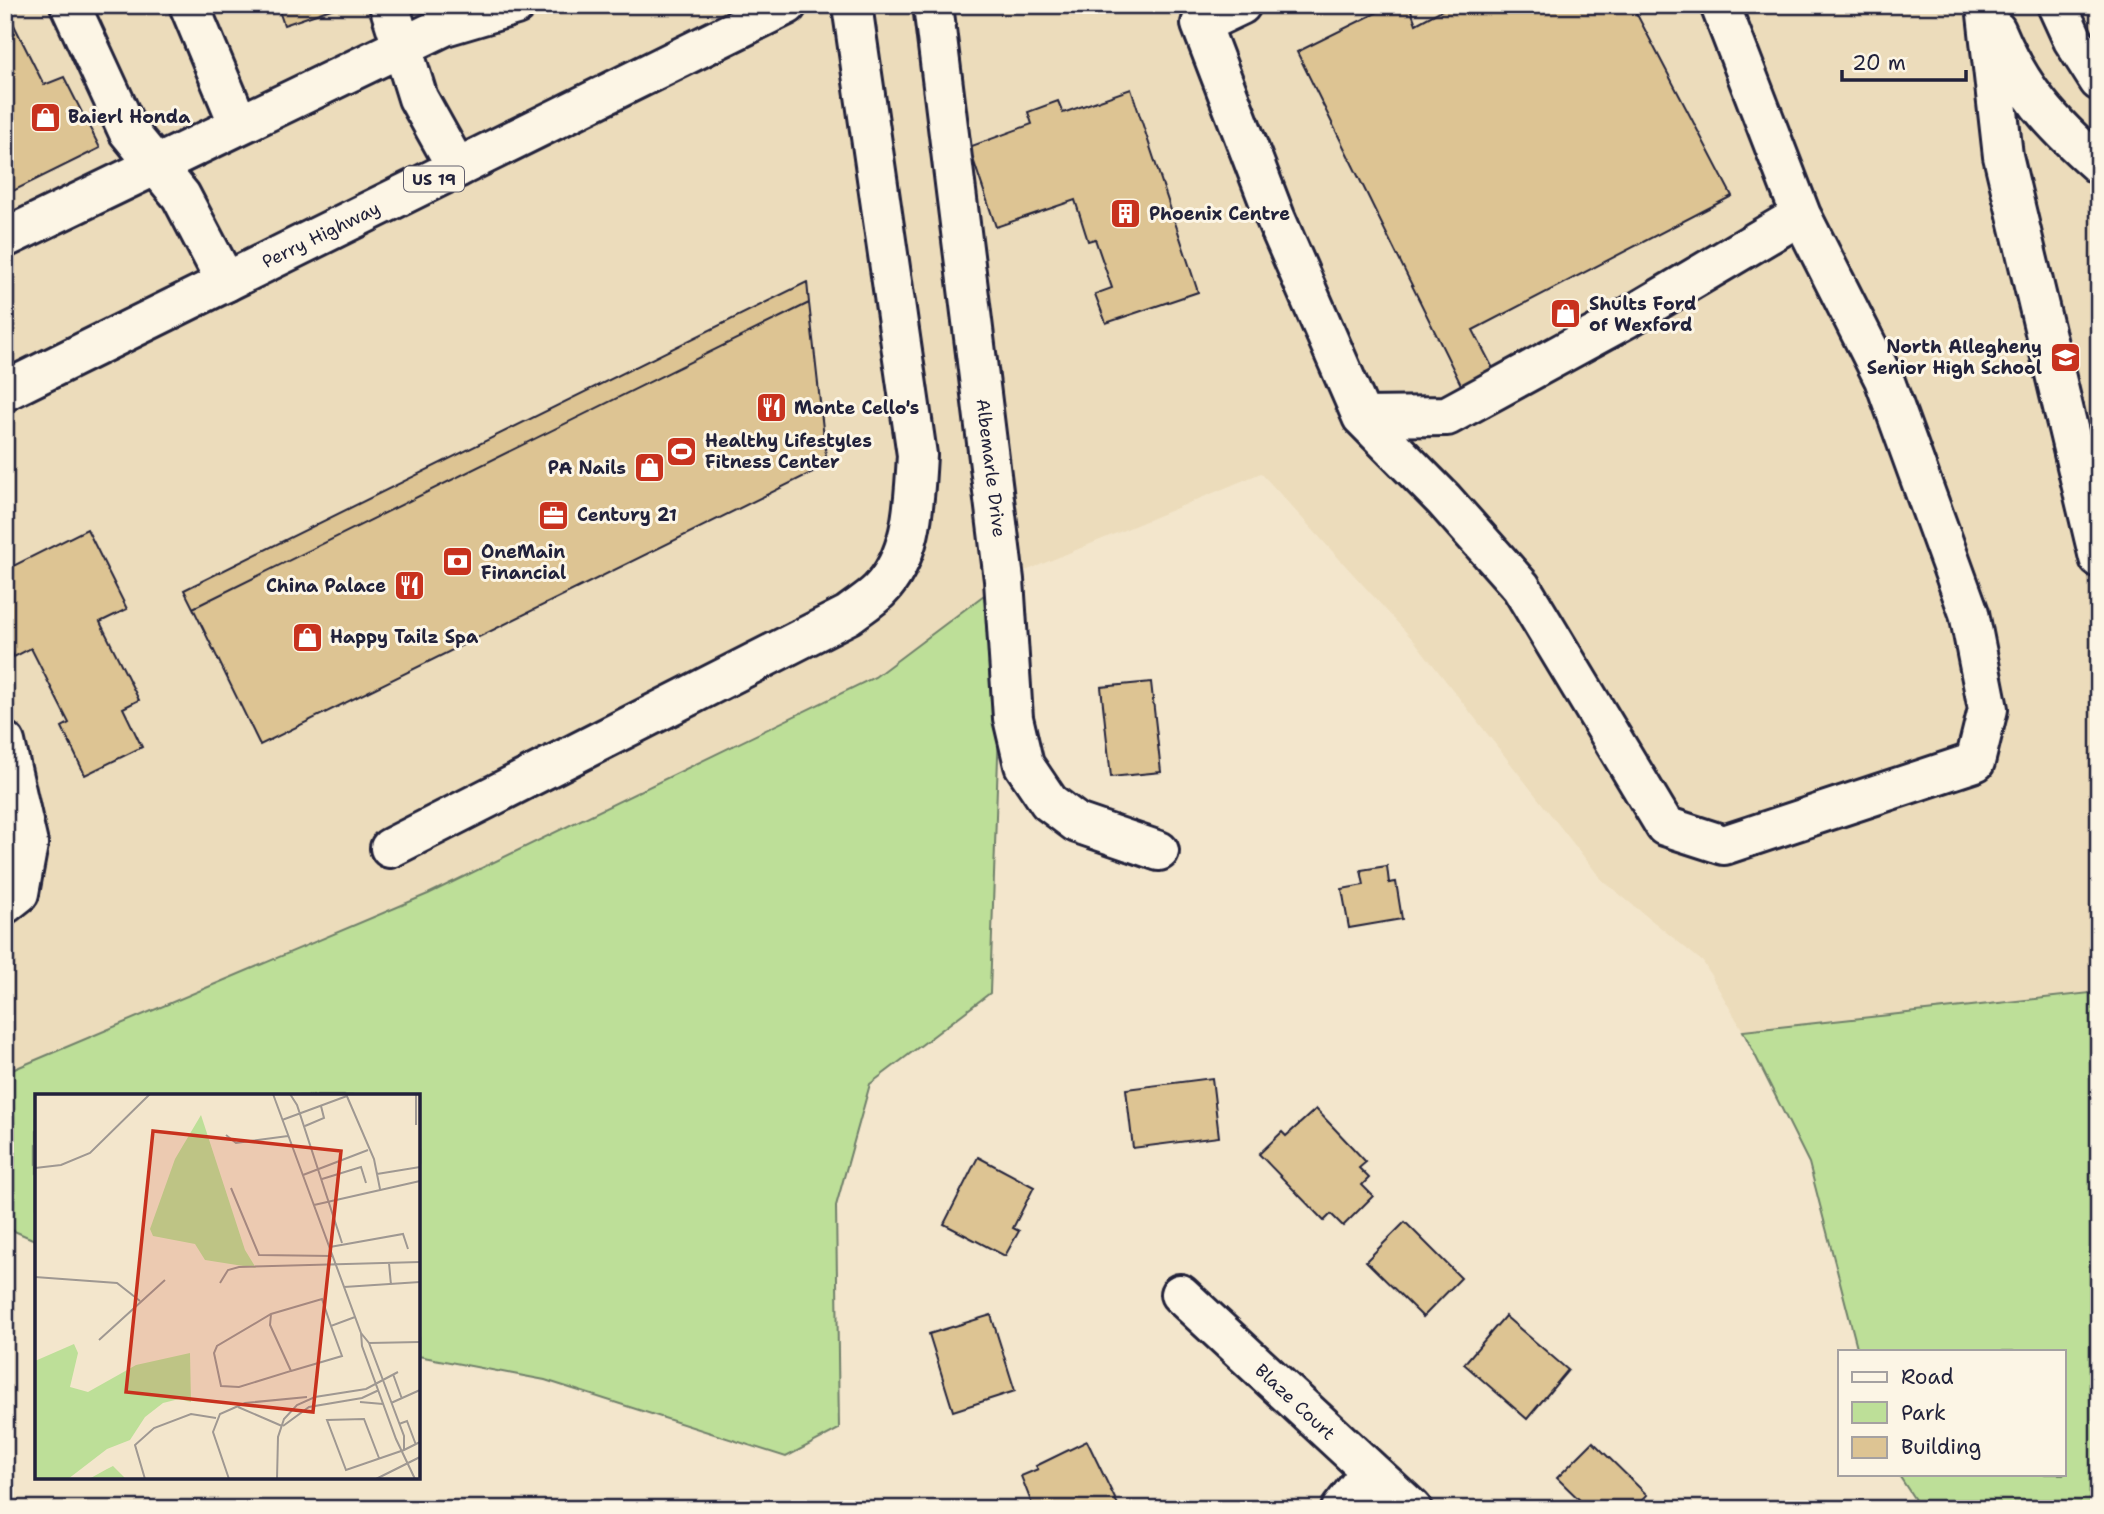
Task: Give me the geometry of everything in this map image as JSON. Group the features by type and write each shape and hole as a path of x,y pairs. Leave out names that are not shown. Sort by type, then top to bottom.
{"main road":[{"path":"70,5 128,131 181,196 226,282"},
{"path":"189,5 239,125"},
{"path":"389,5 418,98 457,168"},
{"path":"5,239 444,26 516,5"},
{"path":"390,848 848,615 879,590 898,564 913,521 917,455 852,5"},
{"name":"Albemarle Drive","path":"933,5 1004,580 1013,718 1024,765 1049,802 1077,823 1159,851"},
{"path":"1241,5 1201,24 1275,217 1362,416 1444,500 1521,587 1665,826 1724,845 1975,762 1988,709 1969,613 1884,379 1801,215 1720,5"},
{"path":"1987,5 2015,71 2036,103 2066,136 2099,165"},
{"path":"1987,5 1997,123 2003,156 2099,558"},
{"path":"2057,5 2099,81"},
{"name":"Perry Highway","path":"5,391 781,6"},
{"path":"1362,416 1447,416 1627,318 1801,215"},
{"path":"5,742 28,844 19,893 5,904"},
{"name":"Blaze Court","path":"1180,1294 1412,1509"},
{"path":"1341,1509 1370,1472"}],"shaded area":[{"path":"5,5 2099,5 2099,992 1743,1031 1703,962 1602,880 1416,643 1261,473 1004,580 875,677 428,894 5,1073"}],"green space":[{"path":"1004,580 990,993 870,1084 836,1206 839,1429 786,1457 545,1380 420,1356 420,1094 35,1094 35,1240 5,1227 5,1073 428,894 875,677"},
{"path":"2099,992 2099,1509 1921,1509 1899,1476 2066,1476 2066,1350 1858,1350 1809,1163 1743,1031"}],"building":[{"path":"277,5 333,5 334,8 284,25"},
{"path":"1392,5 1409,5 1416,24 1451,5 1632,5 1732,196 1473,330 1497,376 1465,393 1297,52"},
{"name":"Baierl Honda","path":"5,7 44,85 64,77 100,148 5,195"},
{"name":"Phoenix Centre","path":"1131,89 1198,292 1106,323 1095,294 1112,288 1095,239 1088,241 1075,200 996,227 969,147 1032,124 1028,112 1058,101 1063,113"},
{"path":"807,282 809,303 193,608 184,590"},
{"path":"809,303 827,465 260,745 193,608"},
{"path":"87,529 127,609 100,622 139,700 123,708 142,747 85,775 62,727 69,723 31,648 14,657 5,638 5,570"},
{"path":"1151,682 1161,772 1111,777 1101,687"},
{"path":"1387,866 1389,883 1396,882 1402,919 1349,928 1342,889 1364,885 1361,870"},
{"path":"1212,1078 1219,1137 1133,1148 1126,1089"},
{"path":"1316,1109 1366,1162 1359,1168 1369,1178 1362,1185 1373,1196 1343,1226 1331,1214 1324,1221 1259,1154 1282,1132 1286,1136"},
{"path":"978,1157 1034,1187 1013,1228 1019,1231 1005,1256 944,1224"},
{"path":"1405,1222 1461,1278 1423,1317 1366,1261"},
{"path":"991,1315 1015,1391 953,1411 929,1334"},
{"path":"1505,1316 1568,1370 1527,1419 1464,1364"},
{"path":"1087,1441 1120,1509 1034,1509 1021,1476"},
{"path":"1593,1442 1647,1495 1634,1509 1589,1509 1557,1478"}],"place":[{"name":"Baierl Honda","path":"45,117"},
{"name":"Phoenix Centre","path":"1126,214"},
{"name":"Shults Ford of Wexford","path":"1566,314"},
{"name":"North Allegheny Senior High School","path":"2065,357"},
{"name":"Monte Cello's","path":"771,408"},
{"name":"Healthy Lifestyles Fitness Center","path":"682,451"},
{"name":"PA Nails","path":"649,468"},
{"name":"Century 21","path":"554,515"},
{"name":"OneMain Financial","path":"458,562"},
{"name":"China Palace","path":"409,586"},
{"name":"Happy Tailz Spa","path":"307,637"}]}
